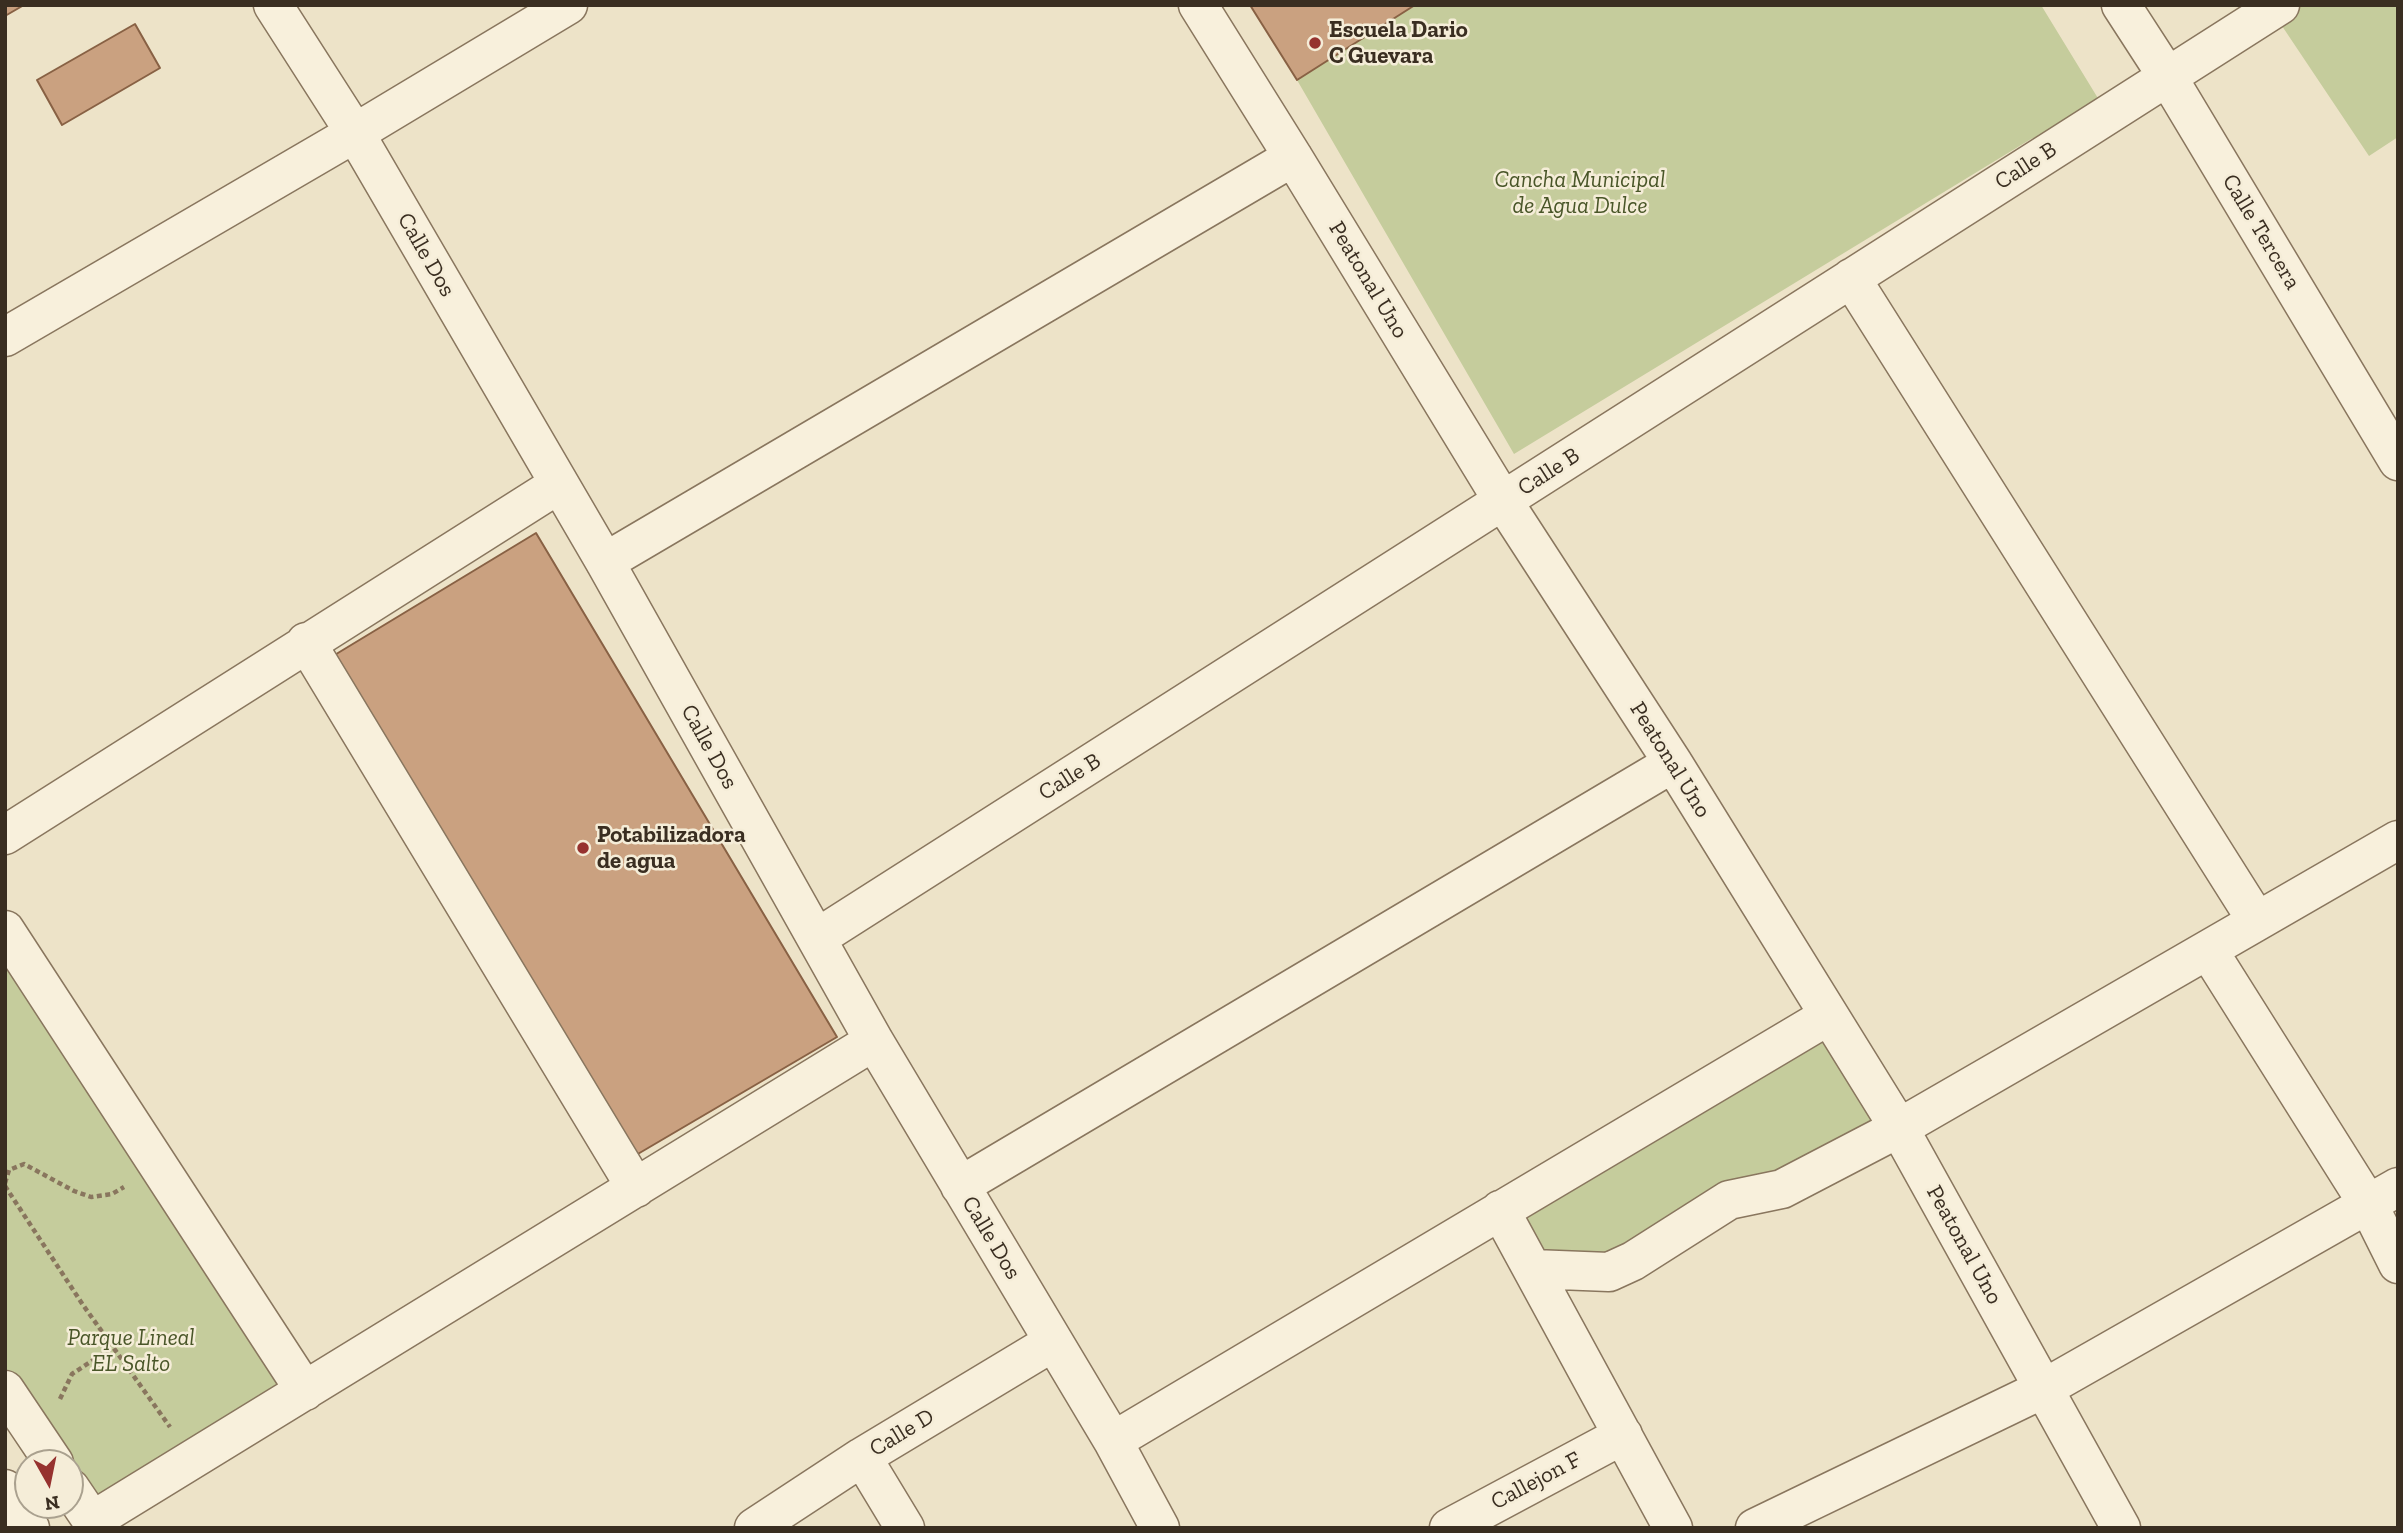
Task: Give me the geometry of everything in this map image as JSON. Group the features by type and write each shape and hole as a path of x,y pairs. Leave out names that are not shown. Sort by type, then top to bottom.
{"street":[{"name":"Calle Dos","path":"273,5 355,134 605,562 874,1041 1113,1441 1160,1528"},
{"path":"5,337 355,134 568,5"},
{"name":"Peatonal Uno","path":"1198,5 1503,501 1672,763 1899,1128 2121,1528"},
{"name":"Calle Tercera","path":"2121,5 2167,76 2398,461"},
{"name":"Calle B","path":"817,938 2280,5"},
{"path":"605,562 1293,157"},
{"path":"1851,278 2257,921"},
{"path":"5,835 559,484"},
{"path":"306,642 636,1188"},
{"path":"960,1186 1672,763"},
{"path":"1533,1269 1609,1272 1633,1261 1729,1200 1782,1189 1899,1128 2398,839"},
{"path":"5,930 305,1391"},
{"path":"2208,950 2383,1195 2398,1264"},
{"path":"1113,1441 1828,1016"},
{"path":"84,1508 95,1524 193,1459 874,1041"},
{"path":"1755,1528 2043,1389 2383,1195"},
{"path":"1500,1210 1673,1528"},
{"name":"Calle D","path":"754,1528 862,1457 1053,1342"},
{"path":"5,1390 44,1449"},
{"name":"Callejon F","path":"1449,1528 1623,1434"},
{"path":"862,1457 905,1528"},
{"path":"5,1489 30,1528"}],"path":[{"path":"158,1166 112,1194 91,1197 74,1191 24,1164 9,1170 5,1184 113,1347 193,1459"},
{"path":"47,1449 72,1374 113,1347"}],"green space":[{"name":"Cancha Municipal de Agua Dulce","path":"1415,5 2041,5 2107,113 2031,139 1514,454 1297,80"},
{"path":"2301,5 2398,5 2398,137 2369,156 2278,20"},
{"name":"Parque Lineal EL Salto","path":"5,930 305,1391 92,1521 84,1509 84,1449 45,1449 5,1387"},
{"path":"1825,1026 1888,1125 1632,1254 1537,1264 1510,1212"}],"building":[{"path":"5,5 24,5 5,16"},
{"name":"Escuela Dario C Guevara","path":"1250,5 1415,5 1297,80"},
{"path":"135,24 160,68 62,125 37,80"},
{"name":"Potabilizadora de agua","path":"536,533 837,1037 631,1158 328,659"}],"place":[{"name":"Escuela Dario C Guevara","path":"1315,43"},
{"name":"Potabilizadora de agua","path":"583,848"}]}
